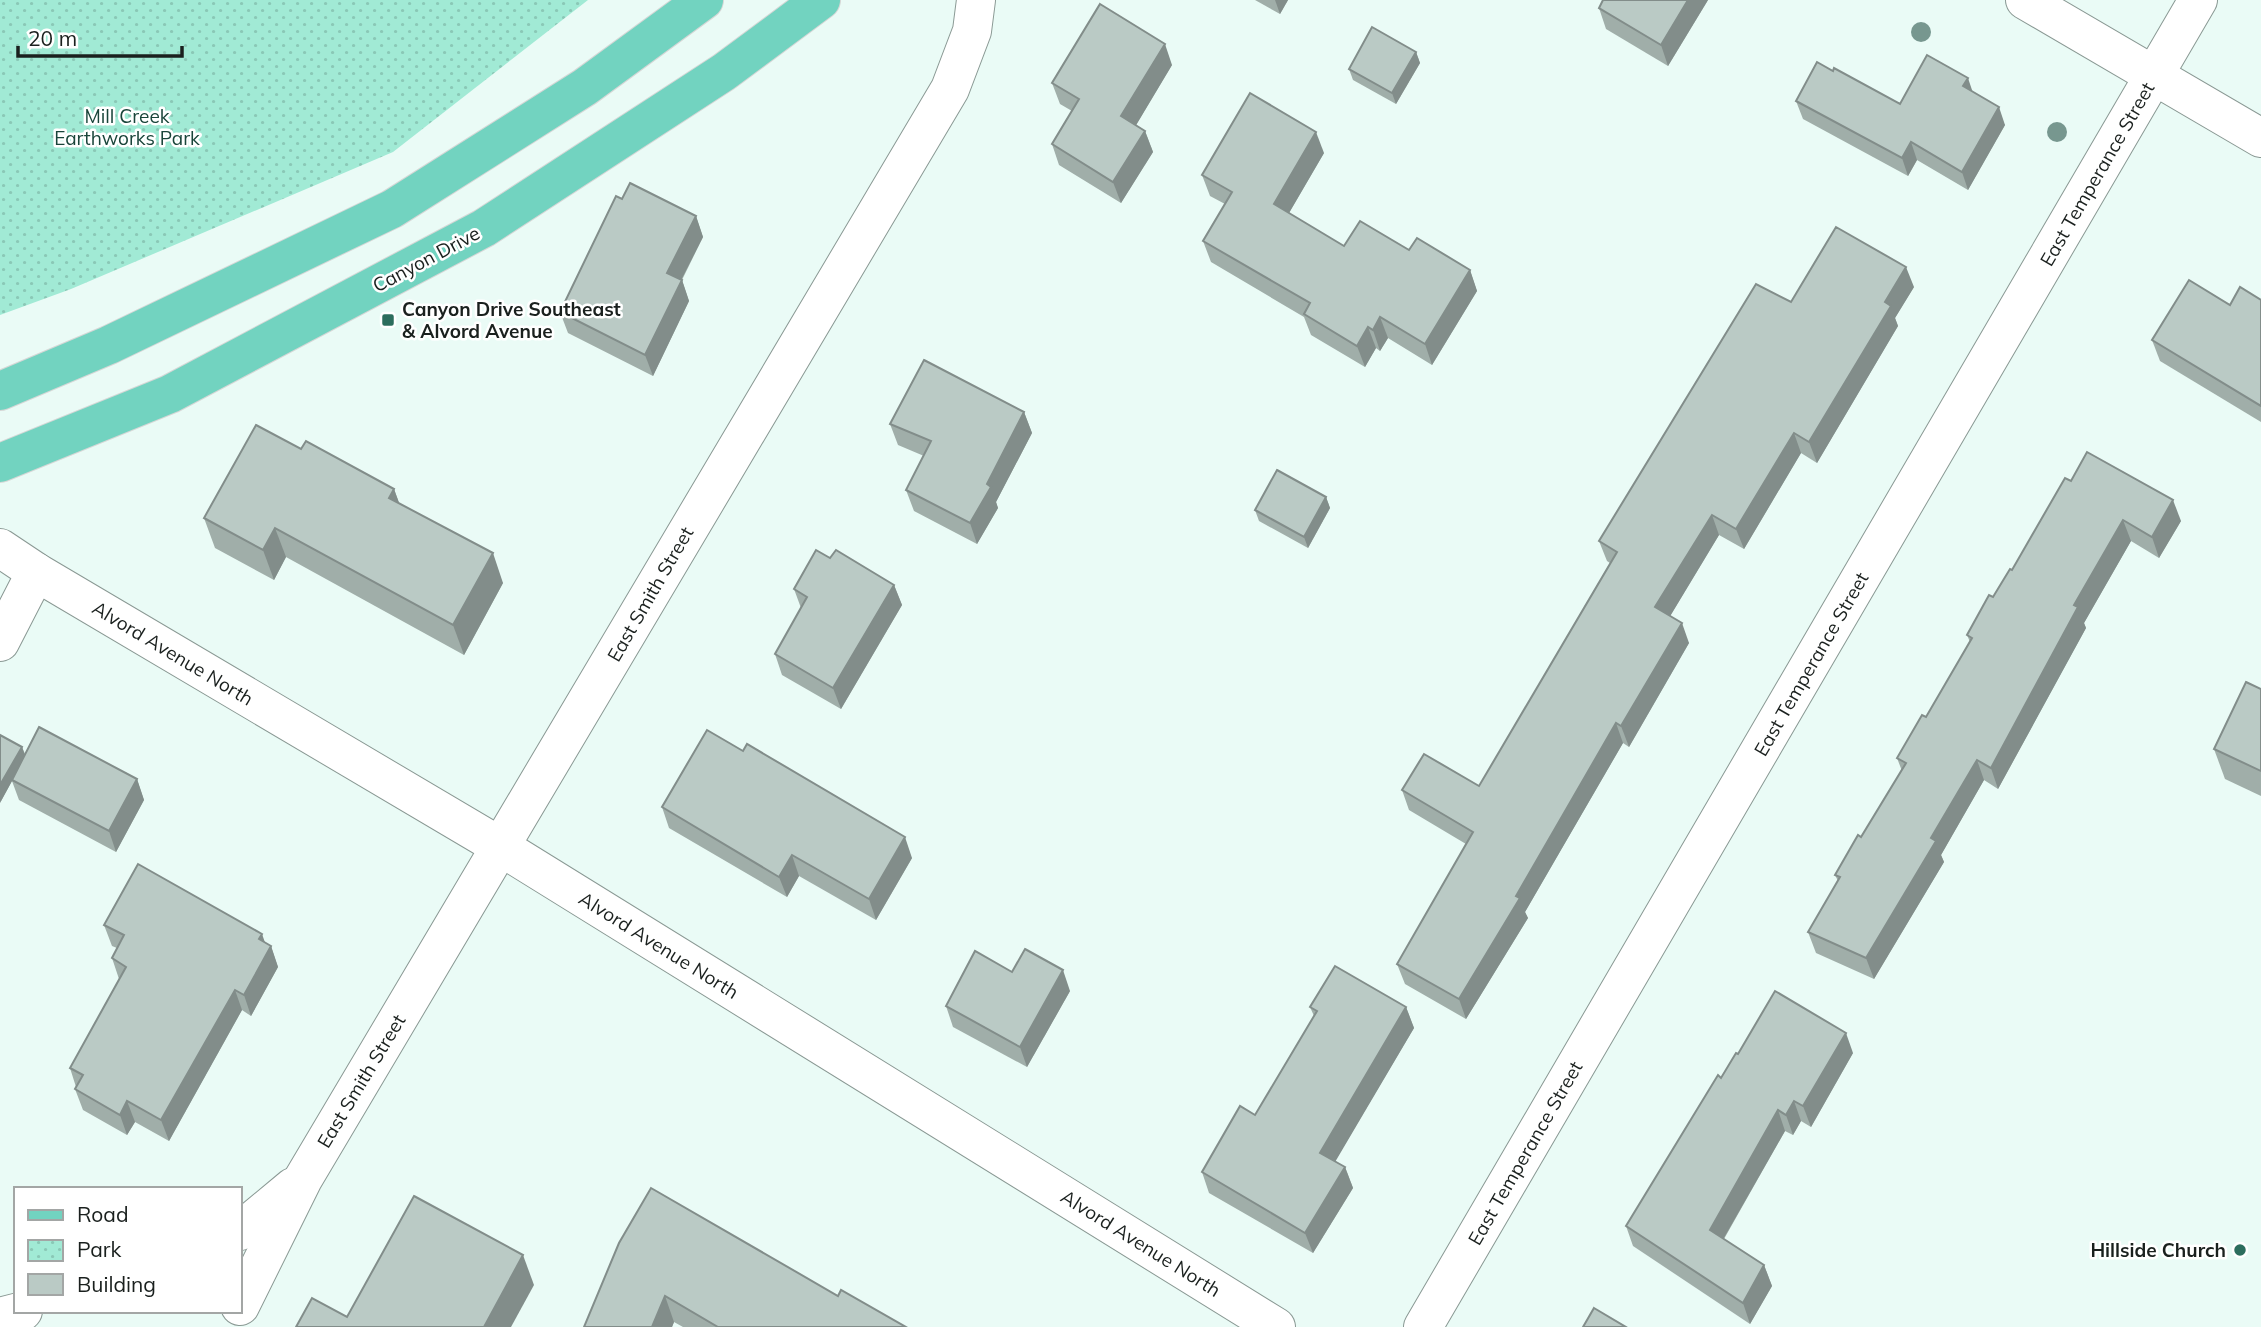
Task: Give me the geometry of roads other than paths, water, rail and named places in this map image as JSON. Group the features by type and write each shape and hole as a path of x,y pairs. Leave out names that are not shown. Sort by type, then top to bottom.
{"main road":[{"path":"0,391 109,345 392,209 585,87 704,0"},
{"name":"Canyon Drive","path":"0,463 170,394 484,228 724,72 821,0"}],"street":[{"name":"East Smith Street","path":"242,1302 303,1179 950,89 972,31 976,0"},
{"path":"2025,0 2261,138"},
{"name":"East Temperance Street","path":"1423,1327 2198,0"},
{"name":"Alvord Avenue North","path":"0,548 36,572 501,847 1276,1327"},
{"path":"0,642 36,572"},
{"name":"East Smith Street","path":"242,1229 303,1179"}],"place":[{"name":"Canyon Drive Southeast & Alvord Avenue","path":"388,320"},
{"name":"Hillside Church","path":"2240,1250"}],"park label":[{"name":"Mill Creek Earthworks Park","path":"127,127"}]}
